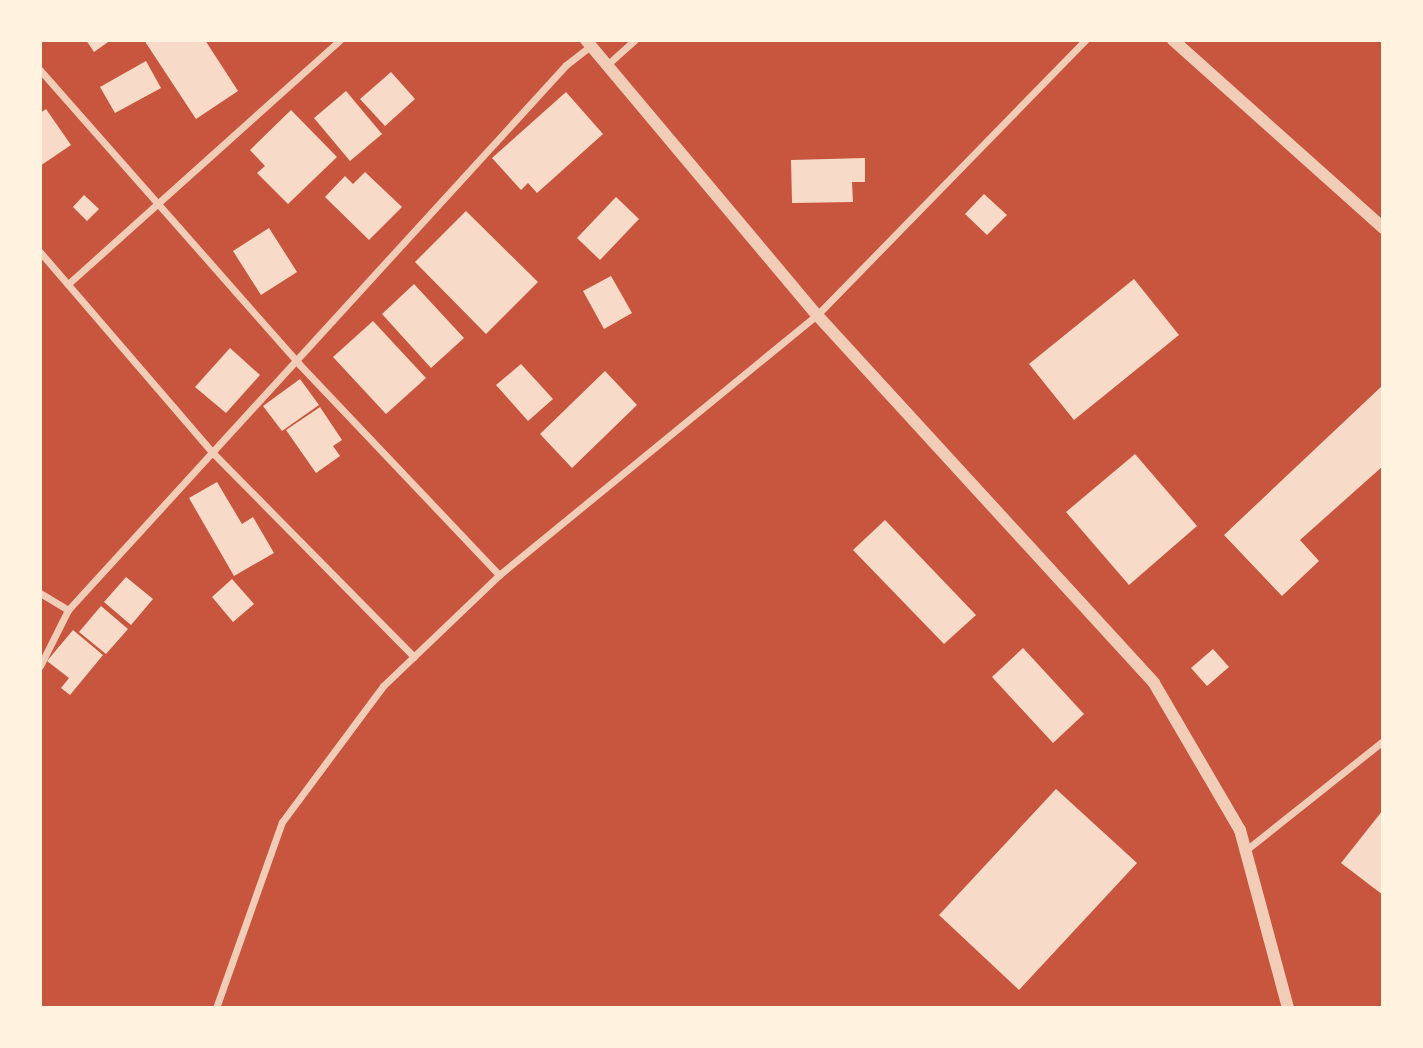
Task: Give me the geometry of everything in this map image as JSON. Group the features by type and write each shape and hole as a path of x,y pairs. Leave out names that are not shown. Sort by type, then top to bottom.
{"street":[{"path":"68,284 340,40"},
{"path":"608,64 635,40"},
{"path":"216,1008 282,822 383,686 499,575 817,315 1084,40"},
{"path":"1173,40 1383,228"},
{"path":"40,666 68,610 211,451 299,364 565,65 588,43 817,315 1154,683 1246,850 1288,1008"},
{"path":"40,70 160,201 299,364 499,575"},
{"path":"40,252 211,451 414,657"},
{"path":"40,593 68,610"},
{"path":"1246,850 1383,741"}],"building":[{"path":"86,40 111,40 94,52"},
{"path":"144,40 205,40 238,91 196,119"},
{"path":"146,61 161,88 115,113 100,87"},
{"path":"391,72 415,99 385,126 360,99"},
{"path":"346,91 382,134 350,161 314,118"},
{"path":"566,92 603,134 537,193 528,183 521,190 492,158"},
{"path":"46,109 71,145 40,166 40,113"},
{"path":"291,110 337,157 288,204 257,173 265,166 250,150"},
{"path":"865,158 865,182 852,182 853,202 792,203 791,160"},
{"path":"365,172 402,207 369,240 325,197 345,176 353,184"},
{"path":"984,194 1007,215 987,235 965,214"},
{"path":"84,195 99,209 87,221 73,207"},
{"path":"616,197 639,219 600,260 577,238"},
{"path":"466,211 538,282 486,334 415,262"},
{"path":"269,228 297,272 261,295 233,251"},
{"path":"611,276 632,313 604,329 583,291"},
{"path":"1134,279 1179,335 1074,420 1029,364"},
{"path":"414,284 464,338 431,368 382,314"},
{"path":"373,321 426,378 386,414 333,357"},
{"path":"230,348 260,375 226,413 195,387"},
{"path":"521,364 553,399 528,421 496,385"},
{"path":"605,371 637,405 572,468 540,434"},
{"path":"300,379 319,405 282,431 263,406"},
{"path":"1383,385 1383,466 1300,540 1319,561 1282,596 1224,535"},
{"path":"320,407 342,440 333,446 340,456 316,473 286,430"},
{"path":"1135,454 1197,526 1129,585 1066,512"},
{"path":"217,482 242,524 253,517 274,553 234,576 189,498"},
{"path":"885,520 976,615 944,644 853,550"},
{"path":"126,577 153,599 131,625 104,602"},
{"path":"232,579 254,604 233,622 212,597"},
{"path":"101,606 128,629 106,654 79,632"},
{"path":"73,630 103,655 70,695 61,688 69,678 47,661"},
{"path":"1023,648 1084,714 1053,743 992,677"},
{"path":"1213,649 1229,667 1207,686 1191,668"},
{"path":"1056,789 1137,863 1019,990 939,915"},
{"path":"1383,810 1383,895 1341,863"}]}
